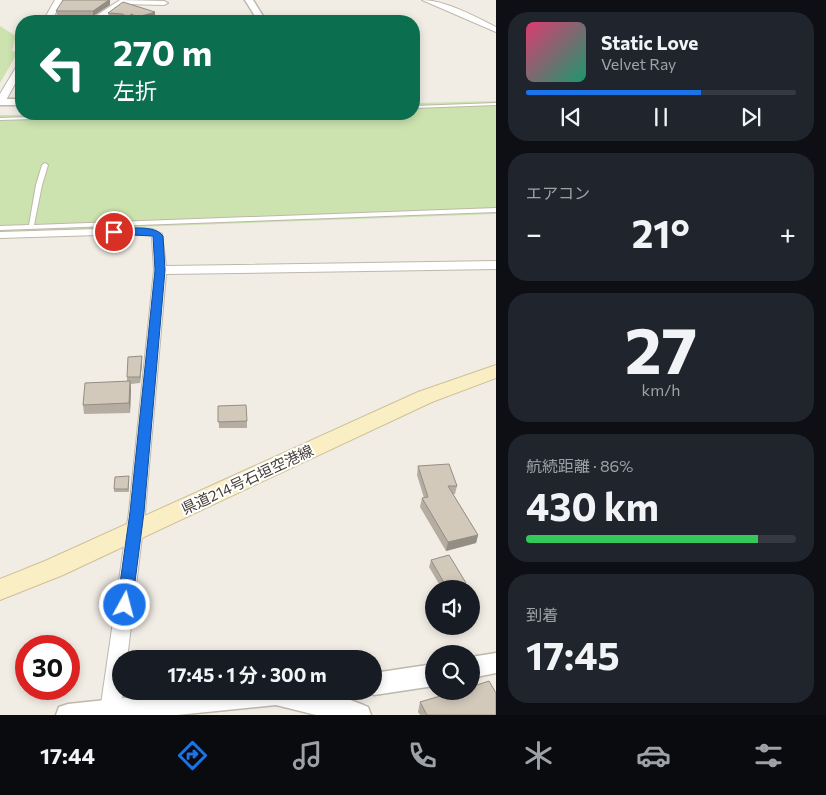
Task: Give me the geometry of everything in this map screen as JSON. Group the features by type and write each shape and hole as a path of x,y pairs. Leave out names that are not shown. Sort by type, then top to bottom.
{"main road":[{"name":"県道214号石垣空港線","path":"0,590 424,397 496,370"}],"street":[{"path":"51,15 59,0"},
{"path":"249,0 258,15"},
{"path":"426,0 477,20 496,30"},
{"path":"104,15 121,2 164,3"},
{"path":"0,102 15,76"},
{"path":"0,102 15,102"},
{"path":"0,235 152,232 158,236 160,270 138,502 110,711"},
{"path":"160,270 496,264"},
{"path":"480,667 496,664"},
{"path":"382,683 425,676"},
{"path":"68,715 215,700"},
{"path":"300,700 352,711 359,715"}],"lane":[{"path":"420,106 496,104"},
{"path":"0,119 15,119"},
{"path":"31,227 45,165"},
{"path":"0,228 496,210"}],"green space":[{"path":"0,26 15,35 12,51 15,52 15,57 0,83"},
{"path":"496,101 496,214 0,232 0,115 15,115 15,120 420,120 420,103"}],"building":[{"path":"63,0 109,0 93,11 56,11"},
{"path":"123,2 155,12 145,15 108,13"},
{"path":"142,356 140,377 127,377 128,357"},
{"path":"130,381 129,403 83,405 85,383"},
{"path":"246,405 247,421 218,422 218,406"},
{"path":"449,464 457,486 448,486 478,535 448,542 422,498 428,497 418,466"},
{"path":"129,476 128,489 114,489 115,477"},
{"path":"449,555 464,580 442,580 431,560"},
{"path":"489,681 496,693 496,715 427,715 420,702 427,700 480,700 480,684"}],"route":[{"path":"114,232 152,232 156,234 158,236 160,270 137,512 133,531 125,605"}]}
